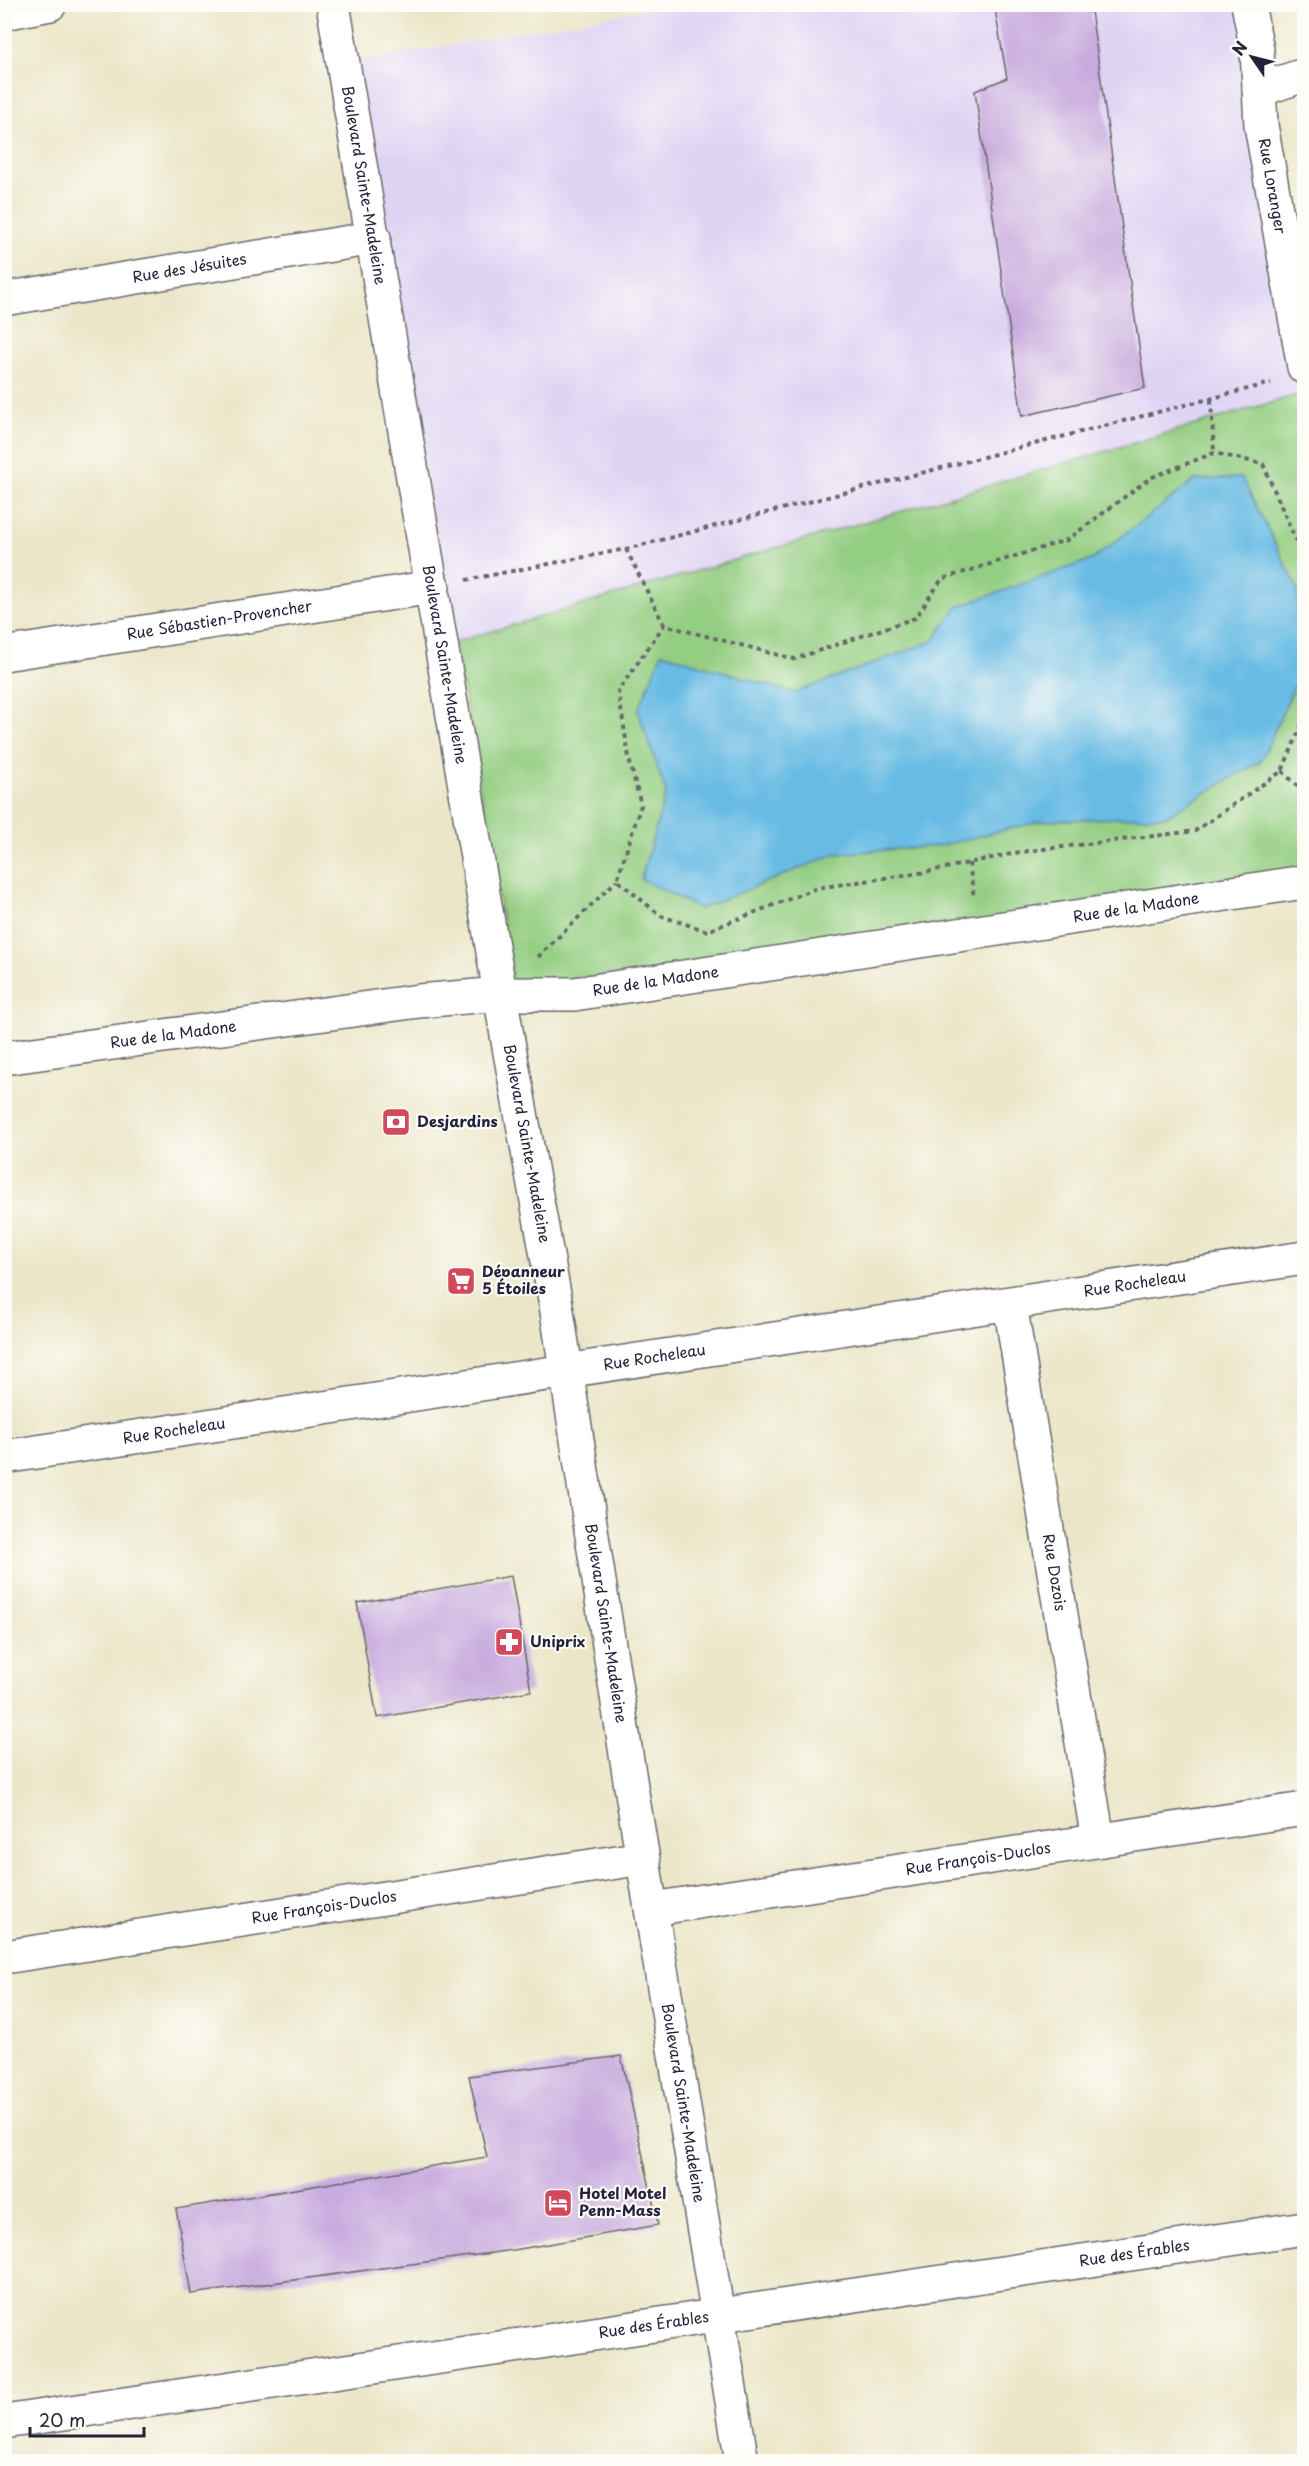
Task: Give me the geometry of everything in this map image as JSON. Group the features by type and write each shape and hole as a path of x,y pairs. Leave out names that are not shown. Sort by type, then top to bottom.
{"street":[{"path":"4,13 50,4"},
{"name":"Boulevard Sainte-Madeleine","path":"333,4 356,147 375,238 500,994 566,1370 742,2462"},
{"name":"Rue Loranger","path":"1248,4 1257,50 1261,125 1305,367"},
{"path":"1259,90 1305,75"},
{"name":"Rue des Jésuites","path":"4,299 375,238"},
{"name":"Rue Sébastien-Provencher","path":"4,654 433,587"},
{"name":"Rue de la Madone","path":"4,1058 419,1001 500,994 574,994 1305,882"},
{"name":"Rue Rocheleau","path":"4,1456 1010,1305 1305,1258"},
{"name":"Rue Dozois","path":"1010,1305 1098,1840"},
{"name":"Rue François-Duclos","path":"652,1909 1305,1809"},
{"name":"Rue François-Duclos","path":"4,1957 643,1858"},
{"name":"Rue des Érables","path":"4,2422 1305,2228"}],"path":[{"path":"433,587 626,549 1211,400 1273,382"},
{"path":"1211,400 1214,453"},
{"path":"626,549 664,625 794,659 915,618 942,579 1067,540 1150,478 1214,453 1263,464 1305,559"},
{"path":"500,994 617,880 641,805 630,763 618,691 664,625"},
{"path":"617,880 661,916 707,931 817,888 926,872 1020,852 1195,831 1282,771 1305,720"},
{"path":"1282,771 1305,792"}],"shaded area":[{"path":"668,5 1248,5 1304,373 1304,393 455,642 354,63"}],"green space":[{"path":"1304,393 1304,885 514,990 455,642"}],"water":[{"path":"1242,478 1297,587 1300,674 1261,761 1166,816 1042,821 938,846 835,854 700,909 641,879 666,793 638,711 662,653 794,693 933,641 957,607 1093,559 1195,480"}],"building":[{"path":"994,4 1090,4 1145,388 1022,416 975,91 1007,78"},
{"path":"511,1576 531,1691 377,1718 357,1603"},
{"path":"621,2056 658,2225 514,2250 191,2294 176,2209 487,2157 469,2076"}],"place":[{"name":"Desjardins","path":"396,1122"},
{"name":"Dépanneur 5 Étoiles","path":"461,1281"},
{"name":"Uniprix","path":"509,1642"},
{"name":"Hotel Motel Penn-Mass","path":"558,2203"}]}
